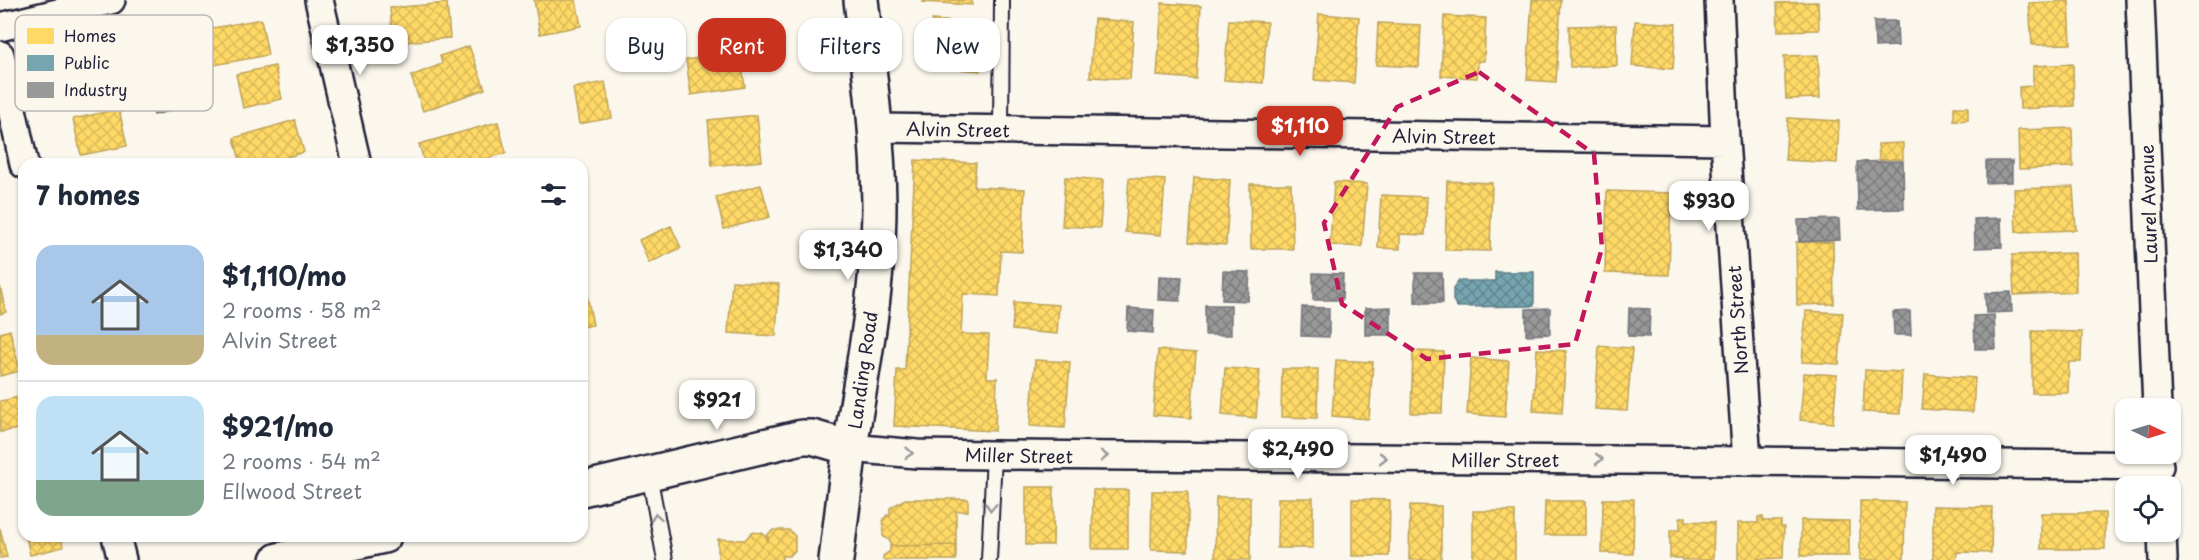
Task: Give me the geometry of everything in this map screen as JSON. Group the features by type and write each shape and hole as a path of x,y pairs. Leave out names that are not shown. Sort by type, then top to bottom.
{"street":[{"path":"49,15 111,0"},
{"path":"319,0 356,158"},
{"name":"Landing Road","path":"836,560 850,448 869,338 878,240 876,128 861,0"},
{"name":"North Street","path":"1719,0 1725,140 1748,460"},
{"name":"Laurel Avenue","path":"2140,0 2157,398"},
{"path":"0,27 15,23"},
{"path":"0,55 23,158"},
{"name":"Alvin Street","path":"876,128 1725,140"},
{"path":"588,488 802,437 813,437 850,448"},
{"name":"Miller Street","path":"850,448 917,454 1748,460 2159,468"},
{"path":"118,542 122,560"},
{"path":"278,560 358,542"},
{"path":"2162,542 2163,560"}],"lane":[{"path":"1001,130 1002,0"},
{"path":"989,560 994,455"},
{"path":"649,473 665,560"}],"highlighted area":[{"path":"1479,72 1594,154 1602,248 1575,344 1427,359 1342,304 1324,223 1397,107"}],"building: Homes":[{"path":"534,0 576,0 581,26 540,34"},
{"path":"924,0 972,0 972,5 923,2"},
{"path":"1532,0 1561,0 1556,82 1527,80"},
{"path":"2069,1 2071,44 2032,45 2029,3"},
{"path":"1818,2 1819,30 1778,31 1777,3"},
{"path":"447,3 450,38 393,43 390,8"},
{"path":"1162,3 1201,6 1196,79 1157,76"},
{"path":"1319,14 1359,17 1354,83 1314,80"},
{"path":"1444,16 1486,18 1484,61 1478,61 1477,78 1441,76"},
{"path":"261,19 268,55 213,65 213,28"},
{"path":"1094,19 1134,22 1130,79 1090,77"},
{"path":"1229,20 1267,22 1263,83 1224,80"},
{"path":"1635,21 1676,24 1673,69 1632,66"},
{"path":"1378,23 1421,25 1419,67 1376,65"},
{"path":"1616,25 1617,66 1570,67 1569,26"},
{"path":"469,46 485,89 423,111 411,76 442,64 440,56"},
{"path":"1818,55 1820,98 1786,99 1784,56"},
{"path":"698,58 698,72 743,72 745,87 691,95 686,60"},
{"path":"2073,64 2074,106 2020,109 2019,87 2033,86 2033,66"},
{"path":"275,66 282,99 243,108 236,74"},
{"path":"605,82 612,118 579,124 573,88"},
{"path":"1954,107 1968,107 1968,120 1954,121"},
{"path":"119,111 127,146 81,155 73,119"},
{"path":"757,115 762,161 712,166 708,120"},
{"path":"1788,118 1839,121 1837,163 1785,160"},
{"path":"295,120 304,152 284,158 239,158 234,138"},
{"path":"498,122 506,153 490,158 423,158 419,144"},
{"path":"2072,128 2073,167 2019,169 2018,130"},
{"path":"1903,143 1903,159 1879,160 1878,144"},
{"path":"915,160 976,163 974,187 1025,189 1022,252 1001,251 999,296 963,294 961,334 989,335 987,378 997,378 995,431 894,426 897,370 905,370"},
{"path":"1065,177 1103,180 1100,228 1062,226"},
{"path":"1194,177 1230,180 1226,245 1189,242"},
{"path":"1129,178 1165,180 1161,235 1125,232"},
{"path":"1447,181 1492,183 1490,251 1445,250"},
{"path":"1334,182 1367,184 1362,247 1330,245"},
{"path":"1250,184 1291,184 1293,249 1251,249"},
{"path":"761,185 770,217 724,229 716,197"},
{"path":"2073,187 2076,230 2016,232 2014,189"},
{"path":"1607,191 1671,193 1669,275 1605,273"},
{"path":"1381,195 1427,197 1425,235 1400,234 1400,249 1378,248"},
{"path":"671,226 681,248 649,263 639,240"},
{"path":"1796,242 1833,242 1834,304 1797,305"},
{"path":"2075,253 2076,292 2014,295 2012,255"},
{"path":"732,281 779,284 776,336 728,333"},
{"path":"0,286 6,312 0,314"},
{"path":"588,300 593,325 588,326"},
{"path":"1014,302 1059,305 1057,334 1012,330"},
{"path":"1806,311 1843,313 1839,364 1802,362"},
{"path":"10,330 18,372 0,376 0,333"},
{"path":"2032,331 2082,332 2081,362 2069,362 2068,393 2032,393"},
{"path":"1599,346 1632,348 1627,411 1595,409"},
{"path":"1537,349 1566,351 1562,413 1533,411"},
{"path":"1158,350 1196,353 1191,418 1153,415"},
{"path":"1413,351 1444,352 1442,413 1411,413"},
{"path":"1471,358 1509,361 1505,417 1467,414"},
{"path":"1035,360 1070,362 1065,428 1030,426"},
{"path":"1336,360 1373,362 1369,419 1332,416"},
{"path":"1225,368 1260,370 1256,418 1222,415"},
{"path":"1282,369 1318,369 1317,418 1281,417"},
{"path":"1865,370 1902,372 1900,414 1863,412"},
{"path":"1804,373 1837,375 1833,423 1800,420"},
{"path":"1925,374 1975,378 1973,412 1922,409"},
{"path":"18,397 18,429 0,432 0,401"},
{"path":"1026,487 1054,487 1053,545 1026,545"},
{"path":"1093,490 1128,490 1128,549 1092,549"},
{"path":"1152,491 1188,491 1188,551 1151,550"},
{"path":"1216,497 1250,497 1250,560 1215,560"},
{"path":"1278,498 1313,498 1313,548 1277,548"},
{"path":"905,499 968,499 968,511 956,511 956,545 890,546 890,541 883,536 883,520 887,515 890,516 890,508"},
{"path":"1352,499 1390,500 1389,556 1352,556"},
{"path":"1603,499 1634,499 1633,554 1602,553"},
{"path":"1545,501 1586,501 1586,535 1544,535"},
{"path":"1860,501 1905,502 1904,560 1860,560"},
{"path":"1410,505 1441,506 1441,560 1409,560"},
{"path":"1933,506 1992,507 1991,553 1957,552 1956,560 1933,560"},
{"path":"1473,511 1515,511 1515,560 1473,560"},
{"path":"2041,513 2105,513 2105,549 2041,549"},
{"path":"1680,517 1686,517 1686,521 1714,522 1713,560 1670,558 1670,530 1680,530"},
{"path":"1758,517 1763,517 1763,521 1781,521 1781,527 1784,527 1783,558 1738,560 1738,523 1758,523"},
{"path":"1801,520 1849,521 1849,556 1801,556"},
{"path":"0,528 7,557 0,558"},
{"path":"773,530 789,530 795,536 795,551 789,556 782,556 782,560 718,560 718,539 745,540 752,532 762,533 767,537 768,542 768,534"},
{"path":"27,542 62,542 63,547 30,555"},
{"path":"956,545 956,560 883,560 883,556 890,551 890,546"}],"building: Public":[{"path":"1495,272 1534,272 1534,306 1457,307 1453,300 1453,289 1458,281 1495,281"}],"building: Industry":[{"path":"1874,21 1897,21 1898,46 1875,47"},
{"path":"153,111 168,111 154,115"},
{"path":"1903,161 1904,209 1858,210 1857,162"},
{"path":"1986,161 2012,161 2012,182 1986,183"},
{"path":"2001,218 2002,247 1975,248 1974,219"},
{"path":"1839,219 1840,240 1799,242 1798,220"},
{"path":"1223,271 1250,272 1248,301 1222,300"},
{"path":"1313,273 1343,274 1342,300 1313,300"},
{"path":"1415,273 1442,273 1443,303 1415,303"},
{"path":"1159,276 1182,277 1180,301 1158,300"},
{"path":"2011,292 2012,312 1986,313 1985,293"},
{"path":"1205,305 1231,305 1231,335 1205,335"},
{"path":"1302,307 1329,308 1329,337 1301,336"},
{"path":"1391,307 1391,335 1365,335 1365,308"},
{"path":"1128,308 1154,310 1153,333 1127,331"},
{"path":"1550,308 1550,334 1526,335 1526,309"},
{"path":"1629,308 1650,309 1649,337 1628,336"},
{"path":"1910,311 1911,335 1894,335 1893,312"},
{"path":"1994,315 1996,349 1975,349 1974,316"}]}
